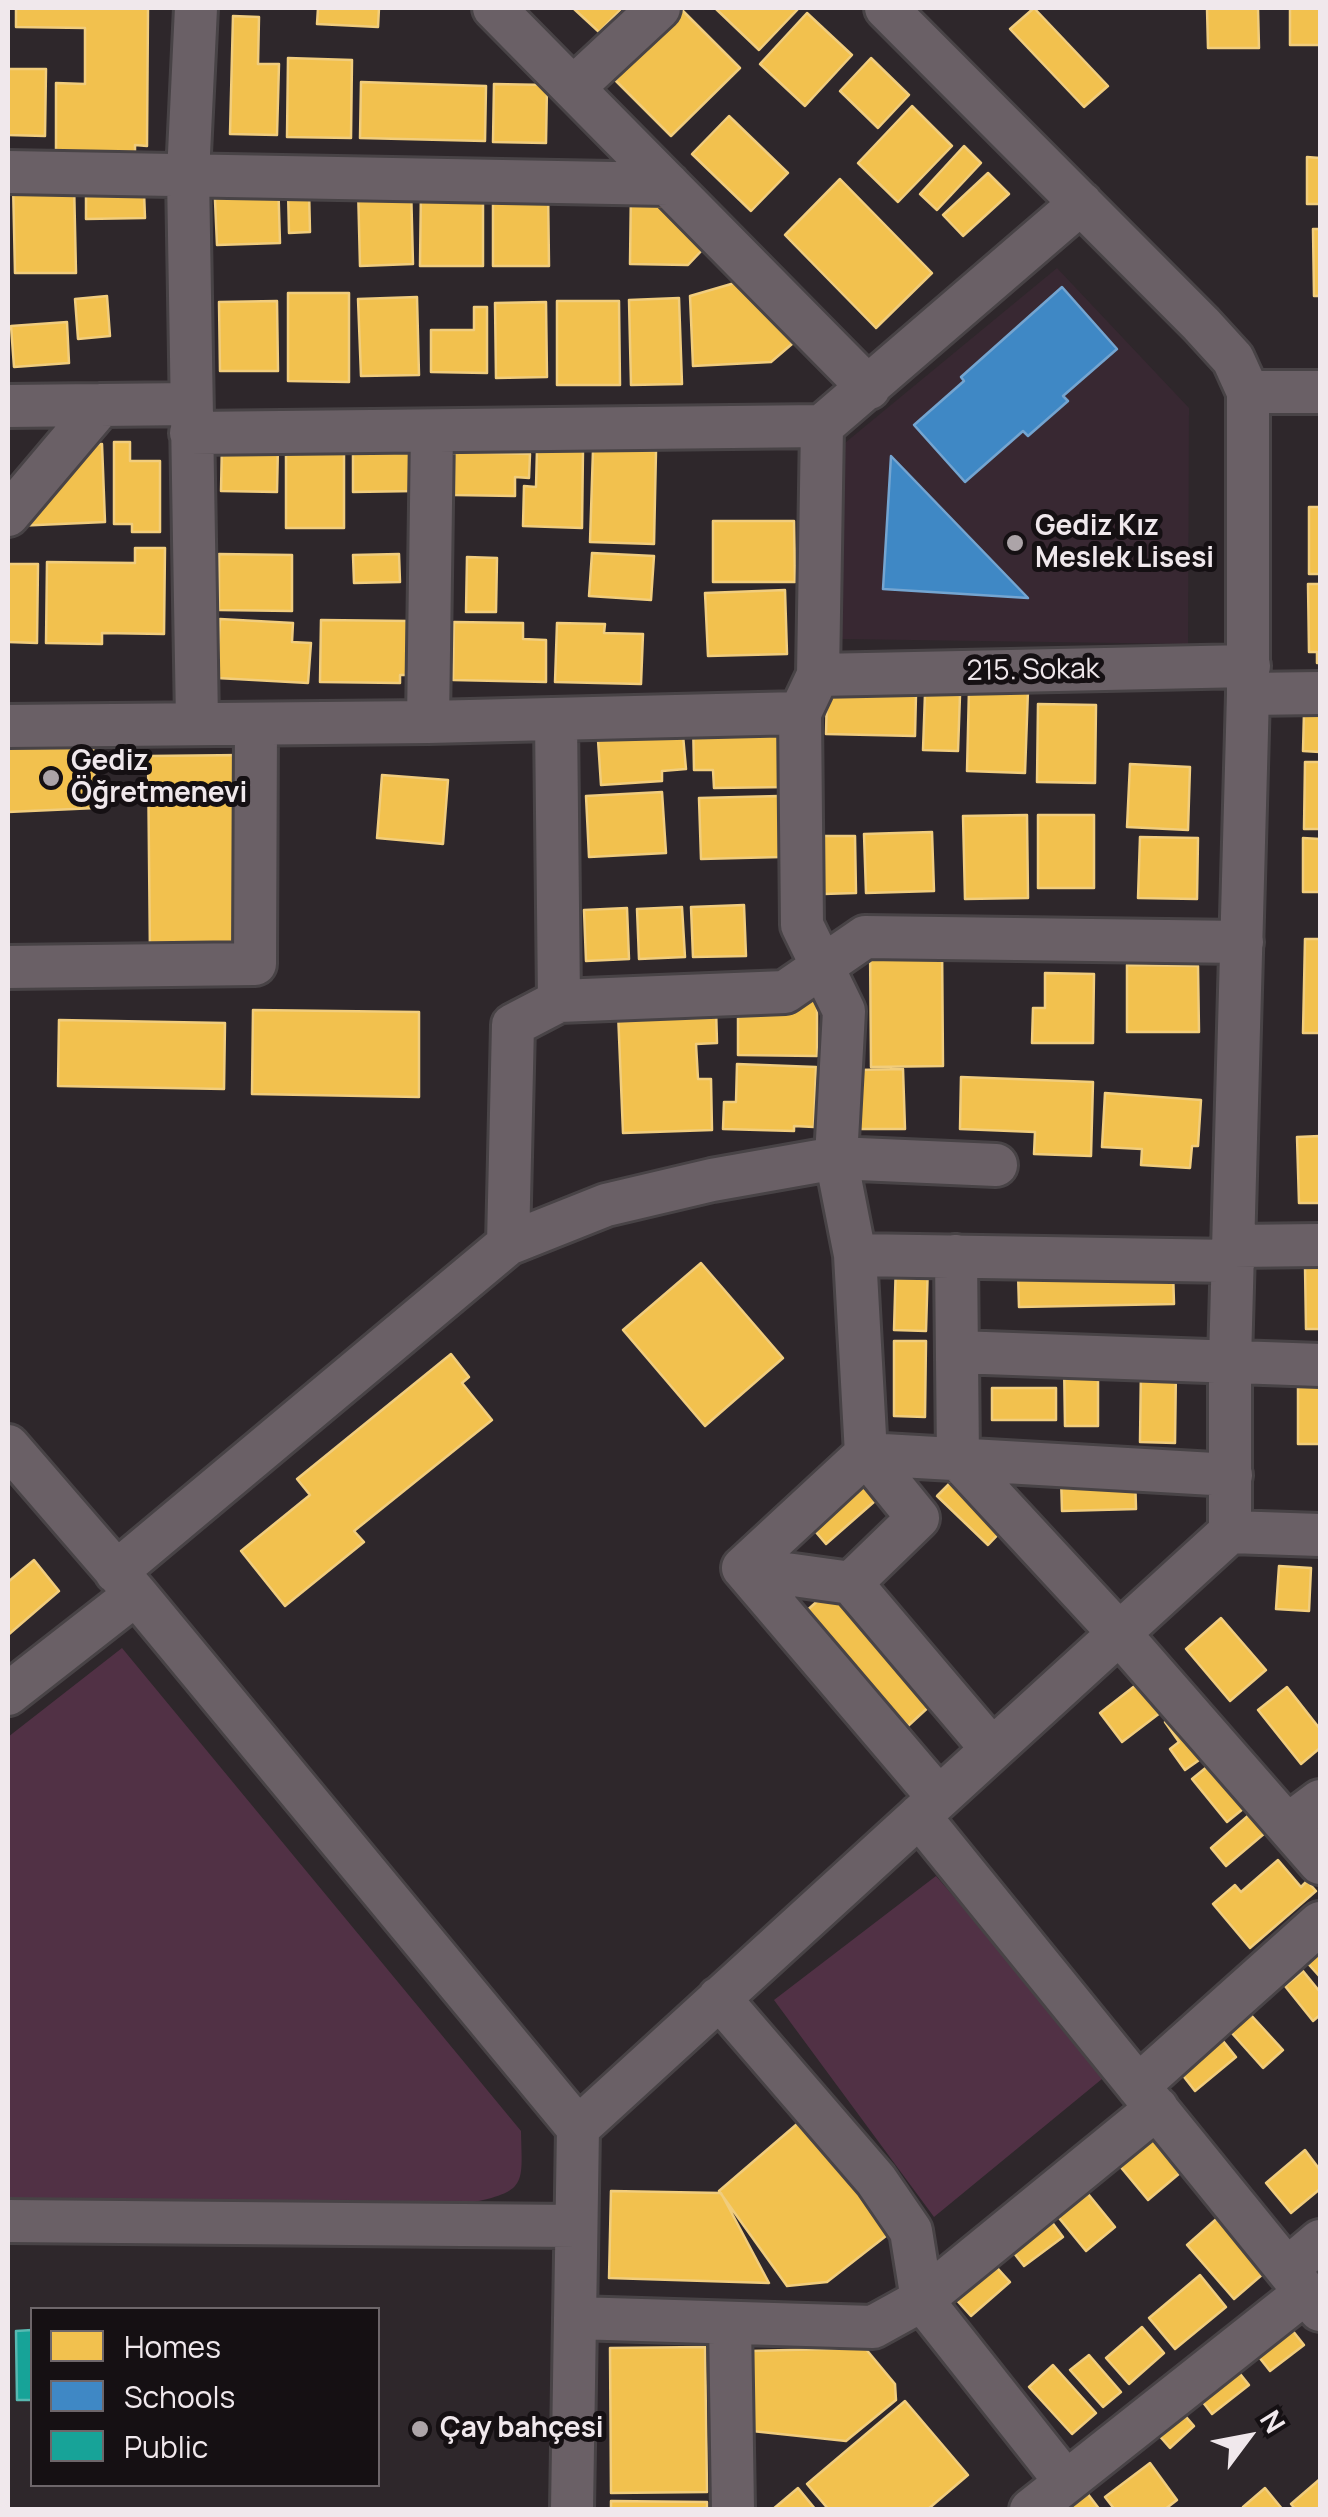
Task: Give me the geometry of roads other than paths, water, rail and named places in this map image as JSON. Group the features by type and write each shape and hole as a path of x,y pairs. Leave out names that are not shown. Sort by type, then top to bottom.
{"street":[{"path":"196,8 188,174 197,722"},
{"path":"494,8 869,388"},
{"path":"574,88 659,8"},
{"path":"886,8 1234,359 1248,392 1248,680 1230,1361 1230,1532"},
{"path":"8,172 668,184"},
{"path":"8,406 101,405 191,419 432,431 822,426 1081,203"},
{"path":"1248,392 1320,392"},
{"path":"8,515 101,405"},
{"path":"822,426 818,675 800,713 802,926 844,1010 836,1158 855,1255 866,1454 918,1518 851,1583"},
{"path":"428,722 432,431"},
{"name":"215. Sokak","path":"818,675 1248,680 1320,692"},
{"path":"8,726 800,713"},
{"path":"556,719 559,1002"},
{"path":"8,967 255,964 256,724"},
{"path":"508,1244 513,1025 559,1002 785,992 864,937 1242,942"},
{"path":"8,1694 126,1583 508,1244 606,1204 836,1158 996,1165"},
{"path":"855,1255 1234,1254 1320,1245"},
{"path":"956,1256 958,1459 1118,1633 1304,1813 1320,1862"},
{"path":"957,1352 1320,1364"},
{"path":"8,1446 578,2128 572,2510"},
{"path":"743,1568 866,1454 1230,1475"},
{"path":"578,2128 1230,1532 1320,1535"},
{"path":"743,1568 851,1583 992,1749"},
{"path":"743,1568 1147,2097 1304,2290"},
{"path":"575,2318 872,2327 922,2300 1147,2097 1320,1924"},
{"path":"720,1998 876,2180 911,2230 922,2300 1066,2482"},
{"path":"8,2220 576,2226"},
{"path":"1031,2510 1304,2290 1320,2241"},
{"path":"730,2323 733,2510"}],"place":[{"name":"Gediz Kız Meslek Lisesi","path":"1015,543"},
{"name":"Gediz Öğretmenevi","path":"51,778"},
{"name":"Çay bahçesi","path":"420,2429"}]}
